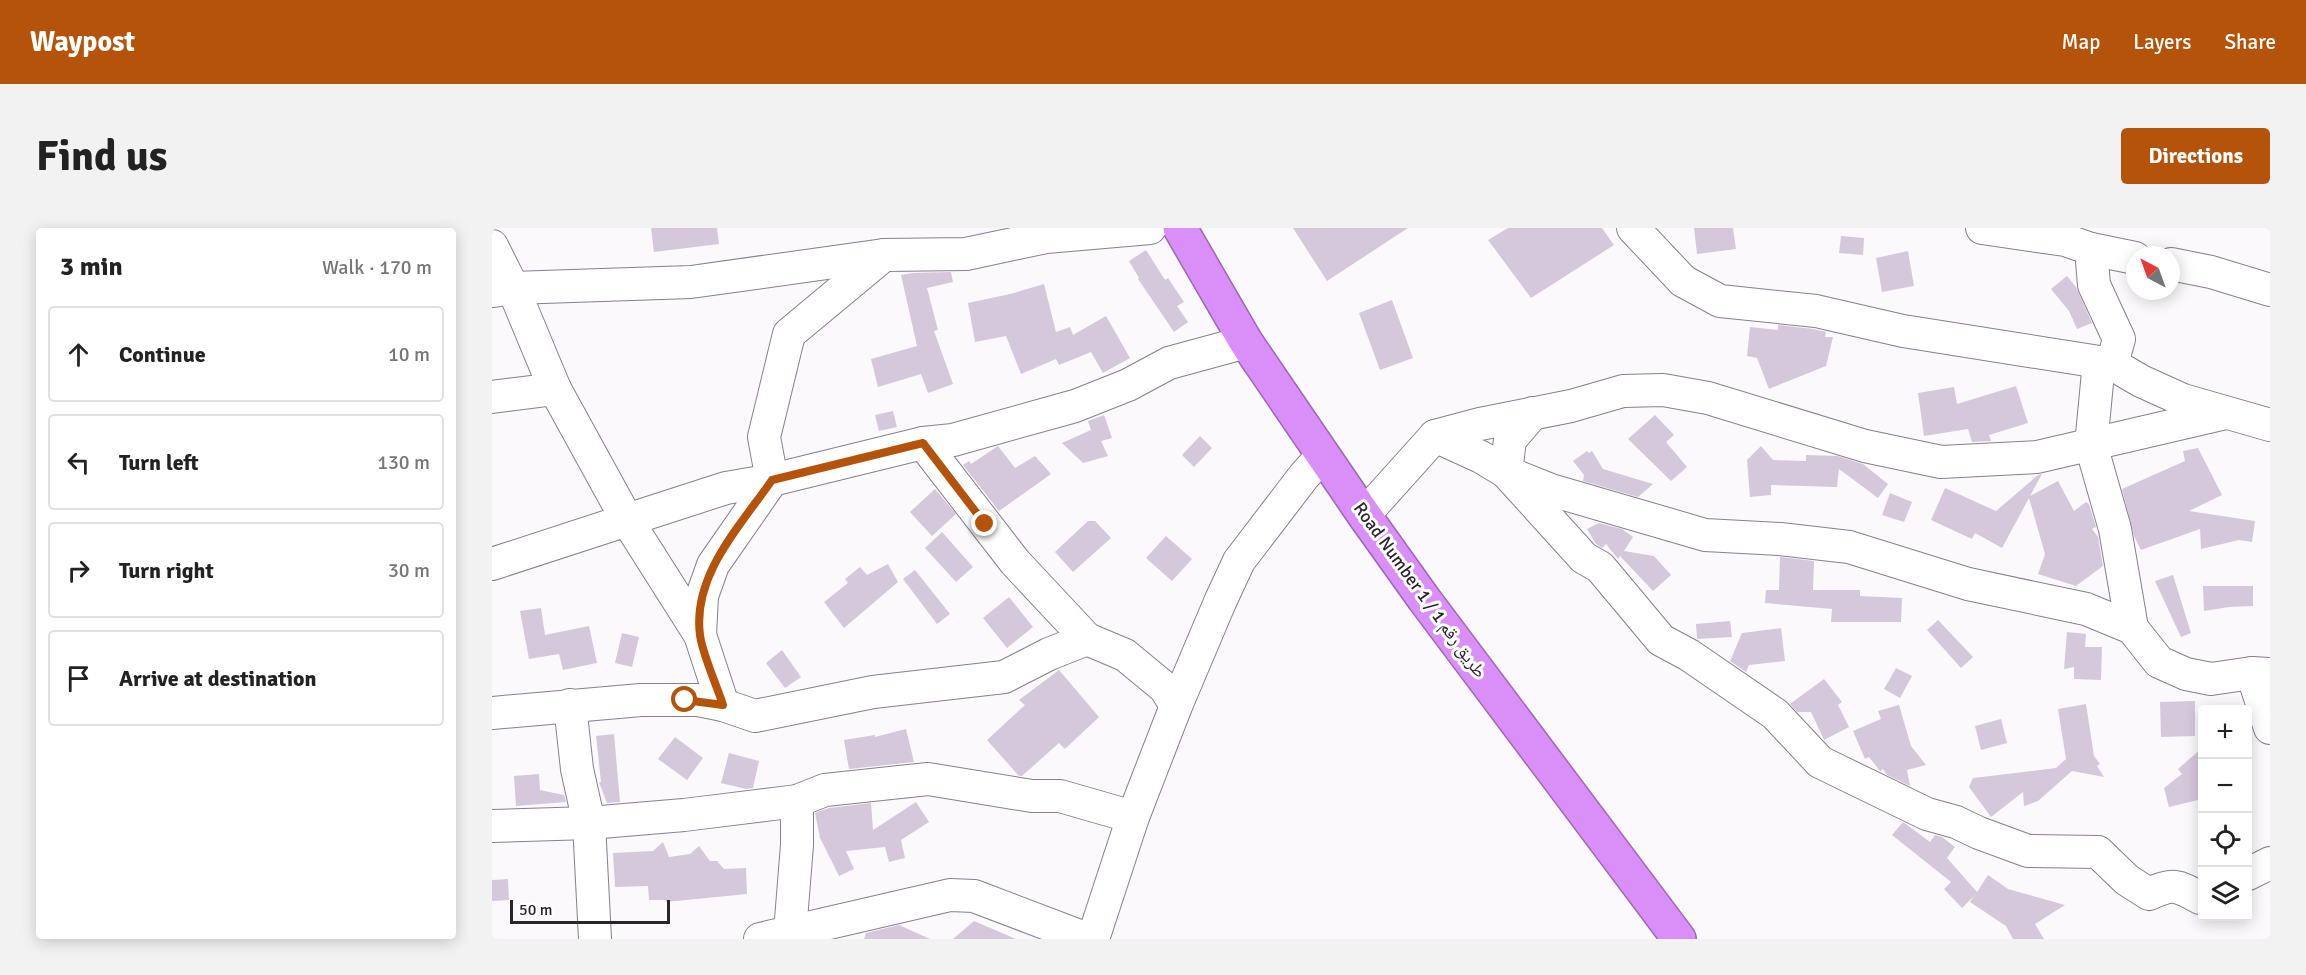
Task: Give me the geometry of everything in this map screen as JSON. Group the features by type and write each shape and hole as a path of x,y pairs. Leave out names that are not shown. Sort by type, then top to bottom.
{"highway":[{"name":"Road Number 1 / طريق رقم 1","path":"1180,228 1246,342 1364,515 1679,939"}],"street":[{"path":"502,290 691,282 884,255 966,254 1046,233 1150,228"},
{"path":"1633,228 1683,281 1720,301 1816,311 1904,331 2106,363 2183,400 2270,425"},
{"path":"1982,228 2065,240 2091,249 2126,256"},
{"path":"492,246 502,290 627,520 700,635 723,705"},
{"path":"2091,249 2094,285 2119,339 2106,363 2091,445 2115,529 2132,628 2159,662 2186,674 2211,679 2261,674 2270,728"},
{"path":"700,635 702,596 713,565 772,480 764,437 789,334 884,255"},
{"path":"2180,266 2211,272 2270,290"},
{"path":"492,564 726,488 772,480 923,443 953,440 1076,406 1128,385 1169,363 1246,342"},
{"path":"492,397 555,389"},
{"path":"1364,515 1435,436 1480,424 1571,406 1623,391 1664,390 1708,398 1865,446 1941,462 2037,457 2226,413"},
{"path":"1533,413 1510,440 1506,472 1584,558 1600,567 1661,640 1689,656 1775,714 1820,762 1927,814 1956,822 2028,851 2098,852 2127,880 2150,894 2169,885 2182,887 2198,897"},
{"path":"1435,436 1481,457 1506,472 1551,490 1705,535 1780,539 1850,547 1968,584 2086,609 2132,628"},
{"path":"923,443 1015,562 1087,639 1125,655 1165,688 1176,706"},
{"path":"1093,939 1133,817 1176,706 1239,561 1304,476 1323,455"},
{"path":"492,713 641,700 698,700 723,705 755,716 897,688 1004,677 1048,654 1087,639"},
{"path":"570,705 577,768 589,823 595,939"},
{"path":"492,826 589,823 684,815 797,801 825,790 928,779 1032,796 1060,796 1133,817"},
{"path":"797,801 796,845 775,936 950,896 974,896 1087,939"},
{"path":"2252,872 2270,863"}],"building":[{"path":"651,228 717,228 719,244 654,252"},
{"path":"1293,228 1408,228 1327,281"},
{"path":"1508,228 1602,228 1614,245 1531,298 1488,240"},
{"path":"1694,228 1733,228 1736,249 1697,254"},
{"path":"1841,236 1864,238 1863,255 1839,253"},
{"path":"1146,250 1165,280 1168,278 1184,302 1177,306 1188,322 1174,332 1138,279 1129,261"},
{"path":"1908,251 1914,286 1882,292 1876,258"},
{"path":"951,272 953,282 927,288 938,330 934,331 953,384 928,393 921,374 878,387 871,359 917,346 901,275"},
{"path":"2067,276 2076,287 2092,323 2077,329 2069,311 2051,289"},
{"path":"1044,284 1056,332 1070,327 1073,335 1106,316 1130,358 1103,373 1091,352 1059,365 1056,359 1021,374 1006,336 975,342 968,303"},
{"path":"1392,300 1413,358 1380,370 1359,313"},
{"path":"1778,325 1813,329 1826,332 1825,337 1833,337 1826,366 1769,389 1757,358 1747,356 1750,327 1778,330"},
{"path":"2016,386 2028,423 1989,435 1991,441 1972,442 1968,429 1924,436 1918,393 1954,387 1957,404"},
{"path":"893,411 897,427 879,431 875,415"},
{"path":"1104,415 1112,438 1101,441 1108,456 1083,463 1062,443 1091,430 1088,421"},
{"path":"1655,415 1674,435 1666,442 1687,467 1671,481 1628,439"},
{"path":"1200,436 1212,448 1194,467 1182,455"},
{"path":"998,446 1015,468 1035,456 1051,474 999,511 963,465 969,461 971,464"},
{"path":"1761,446 1773,460 1806,461 1806,455 1838,456 1863,464 1888,484 1878,498 1839,469 1837,487 1771,485 1771,495 1750,497 1747,460"},
{"path":"2198,448 2222,495 2189,511 2255,521 2252,542 2239,540 2201,549 2200,529 2141,550 2134,536 2122,489 2185,461 2183,451"},
{"path":"1587,451 1589,453 1592,451 1603,469 1653,484 1638,497 1583,481 1584,475 1573,461"},
{"path":"2042,474 2030,496 2058,481 2074,511 2086,502 2089,504 2096,527 2092,529 2098,537 2103,566 2076,586 2038,574 2045,554 2029,498 2002,548 1975,533 1972,539 1931,520 1945,488 1996,511"},
{"path":"935,489 956,514 932,536 910,512"},
{"path":"1890,493 1912,502 1904,522 1882,515"},
{"path":"1088,521 1095,521 1111,538 1073,572 1055,552"},
{"path":"1599,523 1622,529 1633,537 1624,551 1654,556 1671,575 1653,591 1620,556 1618,559 1606,544 1602,548 1596,544 1587,529"},
{"path":"942,532 973,567 956,582 925,548"},
{"path":"1166,536 1192,559 1172,581 1146,558"},
{"path":"1780,557 1814,561 1813,590 1860,590 1860,596 1902,598 1901,622 1831,622 1832,609 1765,603 1766,590 1779,590"},
{"path":"888,564 898,582 844,628 824,602 848,583 845,579 860,567 867,575"},
{"path":"915,570 950,614 937,624 903,579"},
{"path":"2173,575 2191,633 2181,637 2155,581"},
{"path":"2203,586 2253,586 2253,606 2204,611"},
{"path":"1009,597 1033,627 1007,648 983,618"},
{"path":"541,608 545,635 589,626 597,663 563,670 559,654 529,659 520,611"},
{"path":"1938,620 1973,657 1961,668 1927,630"},
{"path":"1730,621 1732,637 1697,639 1696,624"},
{"path":"1781,628 1785,661 1749,665 1746,672 1730,661 1742,633"},
{"path":"2067,632 2086,634 2085,647 2102,647 2101,680 2074,679 2074,667 2064,669"},
{"path":"622,633 639,637 632,667 615,663"},
{"path":"782,650 801,677 785,688 766,663"},
{"path":"1896,668 1912,676 1900,698 1884,689"},
{"path":"1059,670 1099,717 1065,749 1059,743 1022,776 1019,776 987,740 1025,705 1019,700"},
{"path":"1824,679 1842,702 1838,705 1849,727 1824,740 1811,712 1797,712 1790,704"},
{"path":"2195,701 2195,736 2161,737 2160,702"},
{"path":"2086,704 2094,756 2100,764 2097,766 2104,777 2072,771 2038,801 2024,806 2023,792 1991,817 1969,787 1973,778 2056,768 2066,759 2058,709"},
{"path":"1899,705 1911,746 1926,765 1907,770 1910,786 1887,775 1883,769 1880,771 1869,757 1865,759 1853,731 1881,719 1878,711"},
{"path":"2001,719 2007,743 1981,750 1975,726"},
{"path":"906,729 914,762 849,769 844,740 875,735 875,737"},
{"path":"614,734 620,802 607,803 599,782 601,782 596,736"},
{"path":"675,737 703,758 687,780 658,759"},
{"path":"2198,752 2198,800 2169,807 2164,788 2182,774 2178,769"},
{"path":"729,753 759,761 753,788 746,789 721,783"},
{"path":"539,774 540,790 564,795 566,802 516,806 514,776"},
{"path":"916,802 929,822 901,840 905,858 889,862 885,847 846,851 854,869 839,876 820,838 815,813 829,808 871,803 873,830"},
{"path":"1903,822 1930,842 1935,835 1942,837 1955,847 1947,858 1977,892 1988,875 2008,889 2065,905 2035,924 2044,939 2013,939 2006,926 1970,902 1974,896 1962,908 1944,889 1951,882 1892,835"},
{"path":"663,842 669,857 690,854 699,846 710,861 717,861 724,869 746,868 747,894 666,902 666,900 649,900 648,886 615,887 613,853 653,851"},
{"path":"508,879 509,900 492,901 492,880"},
{"path":"974,921 1016,939 953,939"},
{"path":"899,925 930,939 864,939 866,933"}],"route":[{"path":"685,700 723,705 700,635 702,596 713,565 772,480 923,443 985,524"}]}
